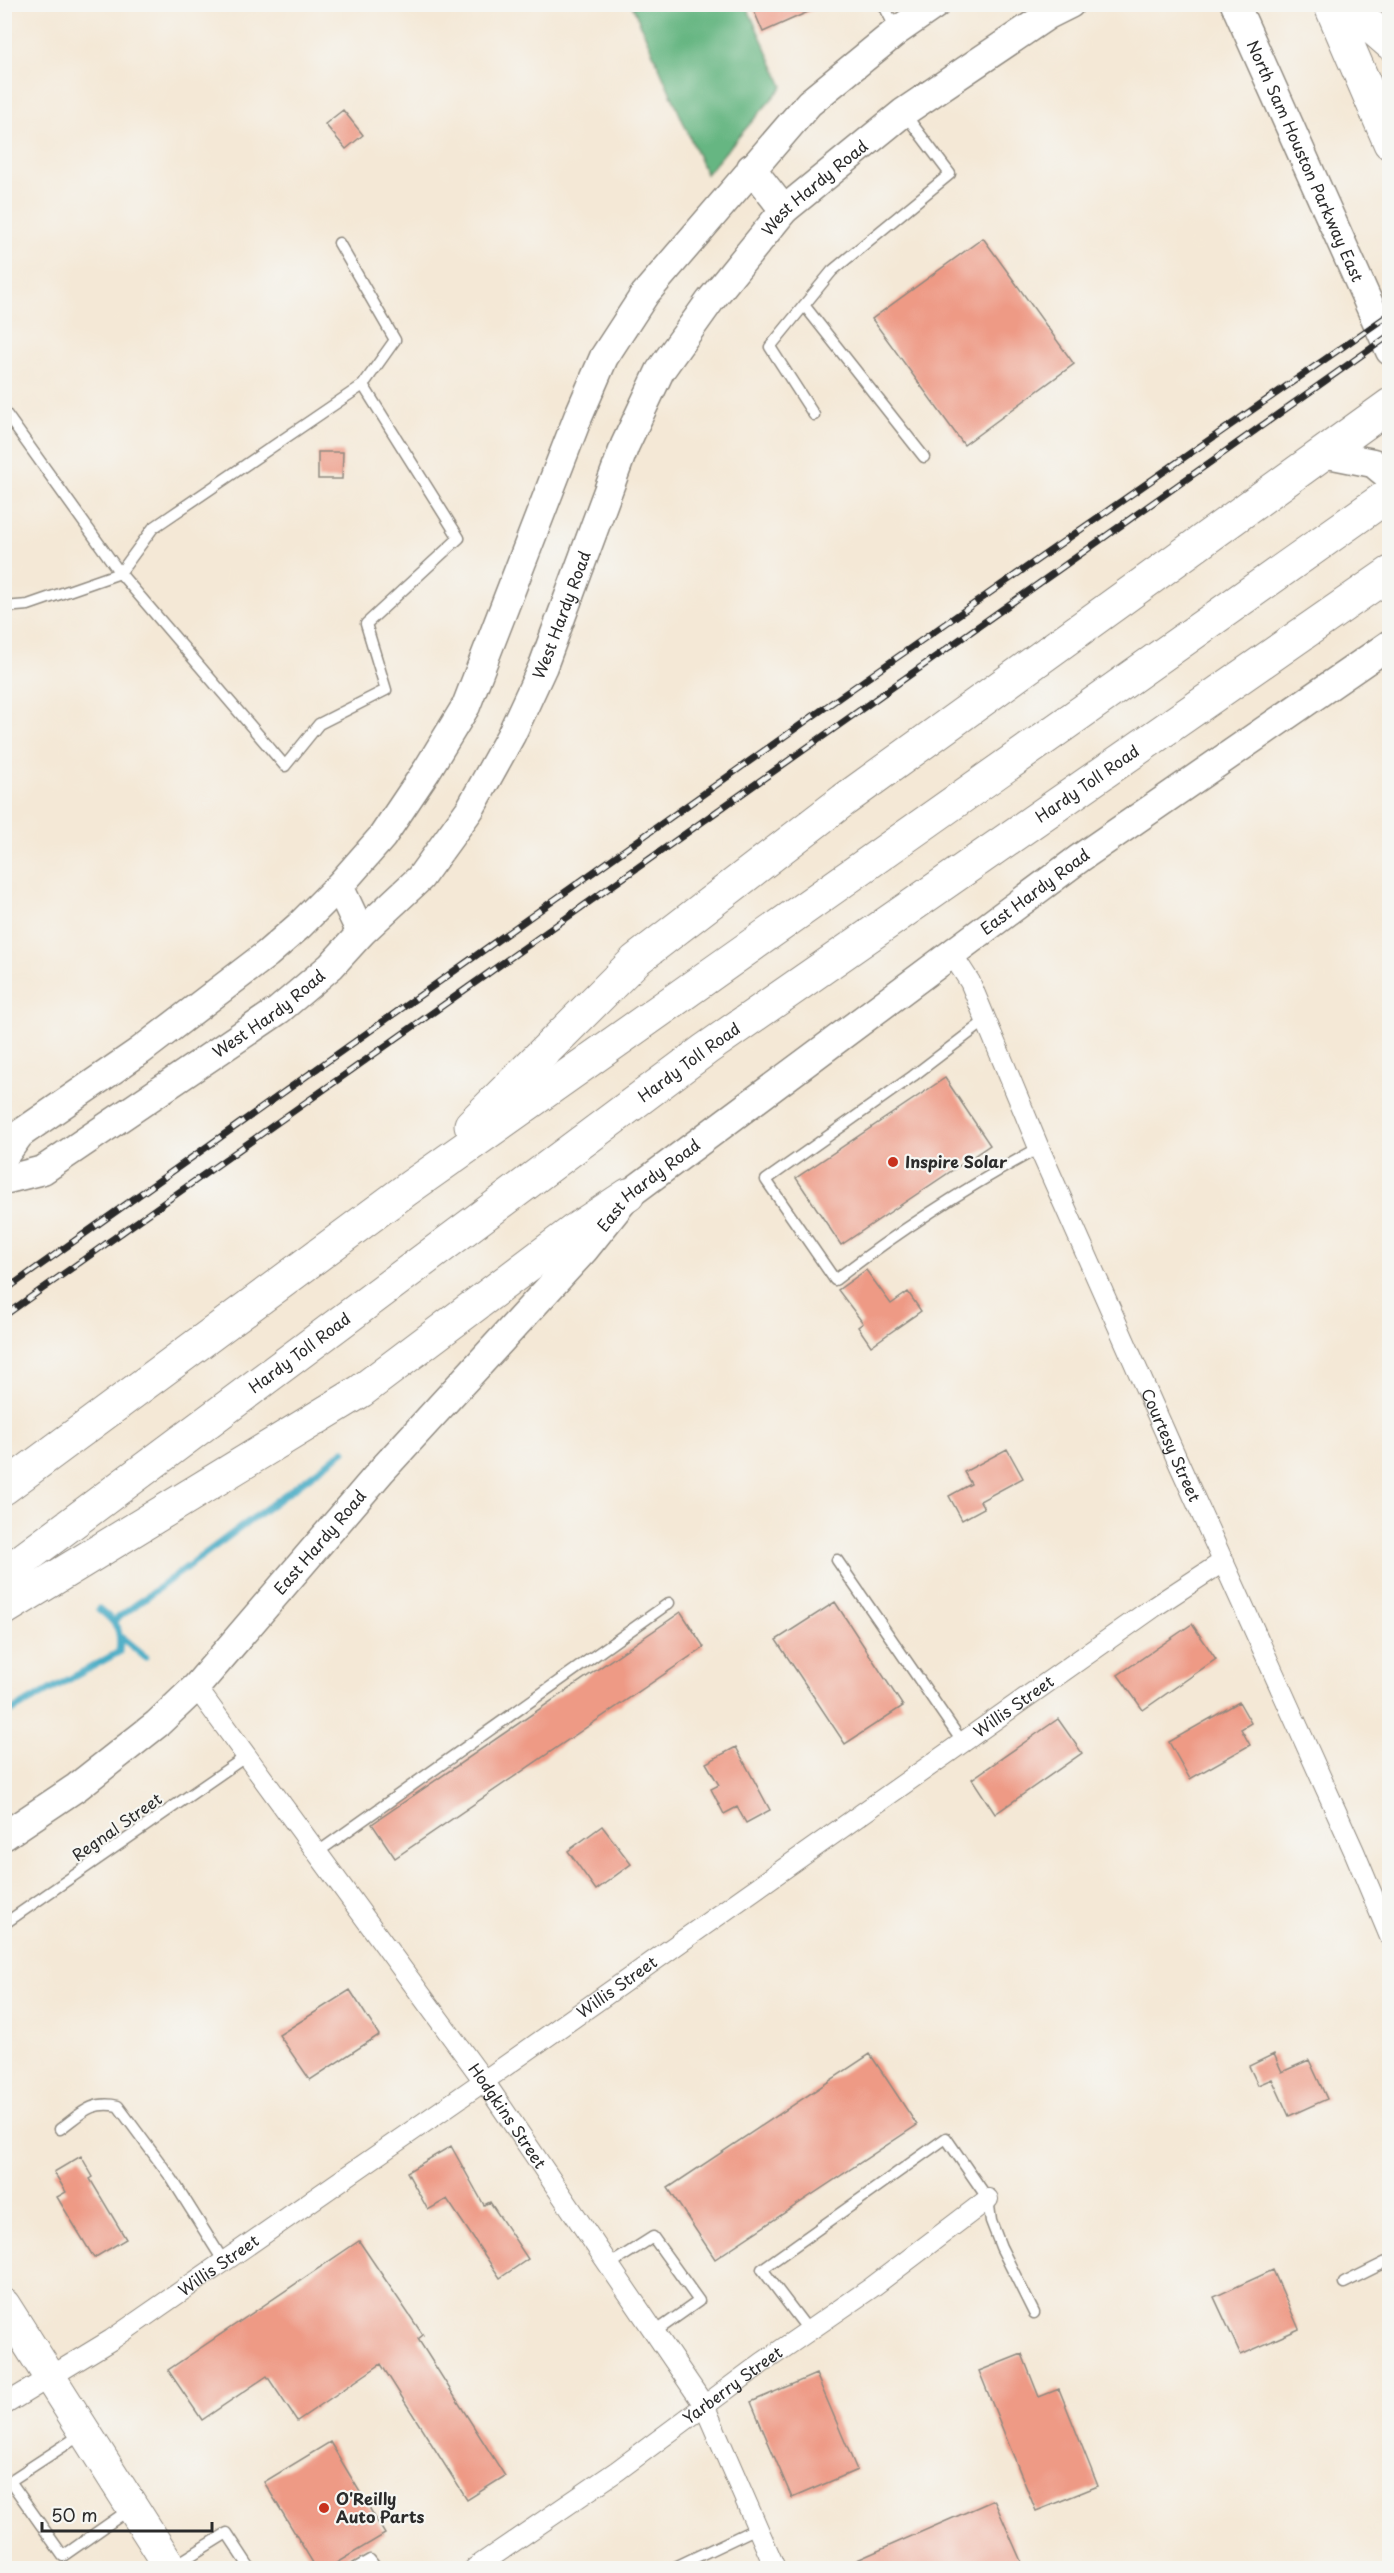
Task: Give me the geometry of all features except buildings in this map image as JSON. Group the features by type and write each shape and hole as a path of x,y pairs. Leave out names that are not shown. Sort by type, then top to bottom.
{"highway":[{"path":"1330,4 1389,143"},
{"path":"1345,4 1389,43"},
{"path":"406,1190 636,960 844,800 1389,405"},
{"path":"4,1488 406,1190 1389,494"},
{"name":"Hardy Toll Road","path":"4,1574 706,1049 1389,573"},
{"path":"4,1609 361,1391 575,1230 628,1195"}],"main road":[{"path":"4,1156 20,1134 140,1051 267,954 339,886 382,837 466,706 578,417 604,357 645,294 809,102 936,4"},
{"name":"West Hardy Road","path":"4,1180 43,1170 279,1010 331,966 361,933 420,878 470,809 511,735 543,666 625,445 660,371 710,301 784,210 904,112 1048,15 1070,4"},
{"name":"North Sam Houston Parkway East","path":"1234,4 1389,351"},
{"path":"751,168 784,210"},
{"path":"1323,453 1373,464 1389,477"},
{"name":"East Hardy Road","path":"4,1836 77,1787 157,1724 196,1687 382,1470 584,1250 628,1195 1080,858 1389,644"},
{"path":"339,886 361,933"},
{"path":"4,2305 171,2568"}],"street":[{"name":"Courtesy Street","path":"952,954 970,982 1039,1148 1354,1851 1389,1937"},
{"name":"Willis Street","path":"4,2405 111,2340 224,2262 1154,1607 1224,1561"},
{"name":"Hodgkins Street","path":"196,1687 484,2080 704,2405 775,2568"},
{"name":"Yarberry Street","path":"482,2566 617,2471 704,2405 871,2288 988,2199"}],"lane":[{"path":"883,4 897,32"},
{"path":"814,415 770,347 832,271 950,174 904,112"},
{"path":"4,607 28,605 120,573 153,528 363,385 395,340 339,243"},
{"path":"804,305 924,457"},
{"path":"4,411 120,573 285,766 319,724 386,690 366,624 459,538 363,385"},
{"path":"986,1021 913,1076 766,1180 835,1280 884,1242 1039,1148"},
{"path":"837,1560 963,1743"},
{"path":"318,1852 669,1603"},
{"name":"Regnal Street","path":"4,1924 248,1755"},
{"path":"60,2130 88,2109 103,2103 118,2106 172,2179 224,2262"},
{"path":"809,2331 762,2269 946,2138 988,2199 991,2221 1001,2247 1034,2313"},
{"path":"609,2265 653,2237 699,2301 655,2332"},
{"path":"1344,2283 1389,2260"},
{"path":"84,2432 10,2481 63,2556 132,2508"},
{"path":"673,2568 758,2528"},
{"path":"171,2568 227,2533 250,2568"},
{"path":"356,2568 370,2560 376,2568"}],"green space":[{"path":"632,5 746,5 783,86 706,174"}],"waterway":[{"path":"114,1621 344,1451"},
{"path":"4,1715 119,1652 119,1632 114,1623 99,1609"},
{"path":"121,1637 145,1657"}],"railway":[{"path":"4,1291 813,716 1390,314"},
{"path":"4,1316 1390,335"}],"place":[{"name":"Inspire Solar","path":"893,1162"},
{"name":"O'Reilly Auto Parts","path":"324,2508"}]}
